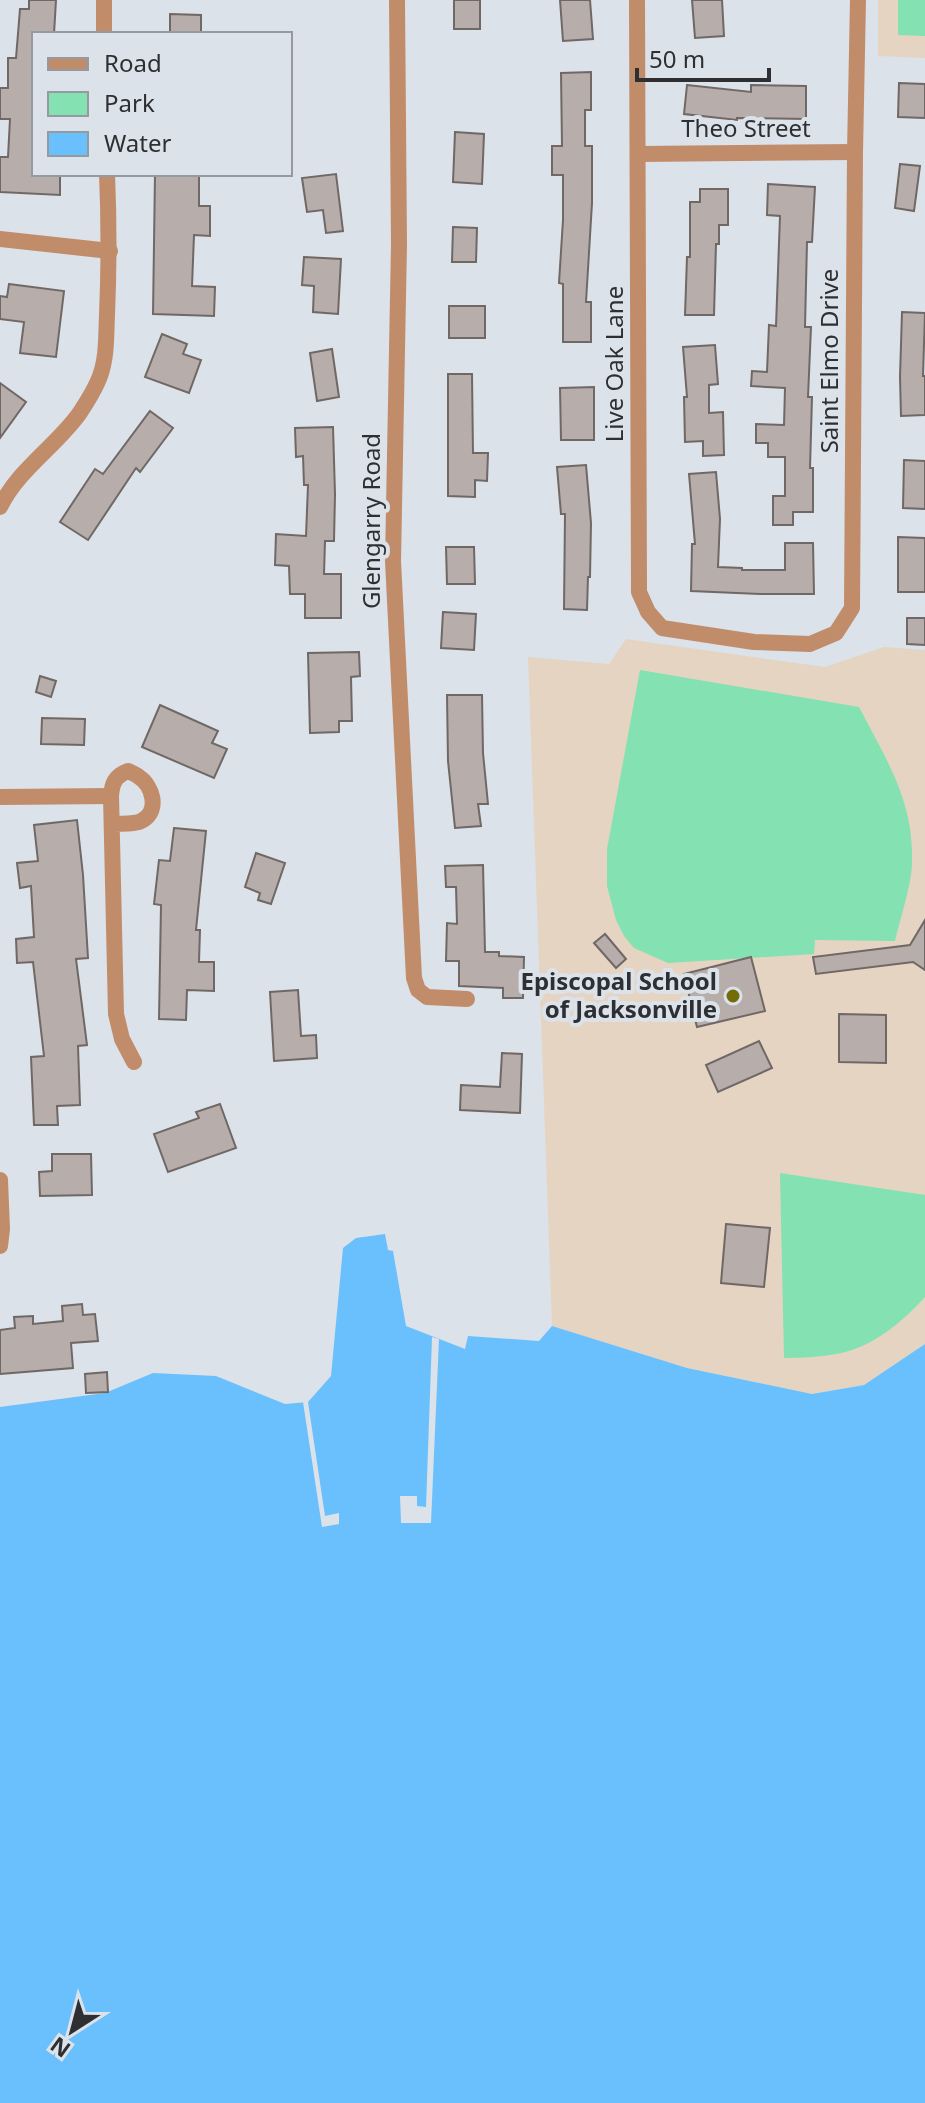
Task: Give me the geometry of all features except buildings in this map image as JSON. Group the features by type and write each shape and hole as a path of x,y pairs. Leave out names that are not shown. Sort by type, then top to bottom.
{"street":[{"path":"104,0 104,32"},
{"name":"Glengarry Road","path":"397,0 399,244 393,561 414,978 418,990 427,997 467,999"},
{"name":"Live Oak Lane","path":"637,0 639,592 648,612 662,628 754,642"},
{"name":"Saint Elmo Drive","path":"754,642 810,644 836,633 852,608 858,0"},
{"name":"Theo Street","path":"639,154 855,152"},
{"path":"0,507 19,478 78,416 101,375 106,354 110,251 107,176"},
{"path":"0,239 110,251"},
{"path":"112,824 143,820 150,813 153,803 151,789 141,777 128,771 114,780 111,796 116,1014 122,1039 134,1062"},
{"path":"0,797 111,796"},
{"path":"0,1180 0,1246"}],"shaded area":[{"path":"878,0 925,0 925,58 878,56"},
{"name":"Episcopal School of Jacksonville","path":"626,639 825,667 884,647 925,650 925,1344 864,1385 812,1394 687,1368 552,1326 528,657 609,664"}],"green space":[{"path":"898,0 925,0 925,36 898,35"},
{"path":"640,670 859,707 896,781 908,819 911,871 895,941 815,940 814,954 668,963 634,948 616,920 607,886 607,849"},
{"path":"780,1173 925,1195 925,1297 897,1323 865,1345 834,1354 784,1358"}],"water":[{"path":"385,1234 388,1250 393,1251 406,1326 465,1349 468,1336 539,1341 552,1326 687,1368 812,1394 864,1385 925,1344 925,2103 0,2103 0,1407 105,1393 153,1373 216,1376 285,1404 308,1402 331,1376 343,1248 356,1238"}],"pier":[{"path":"432,1337 439,1339 431,1523 401,1523 400,1496 417,1496 417,1506 426,1507"},
{"path":"303,1402 308,1402 325,1516 339,1513 339,1524 322,1527"}],"place":[{"name":"Episcopal School of Jacksonville","path":"733,996"}]}
